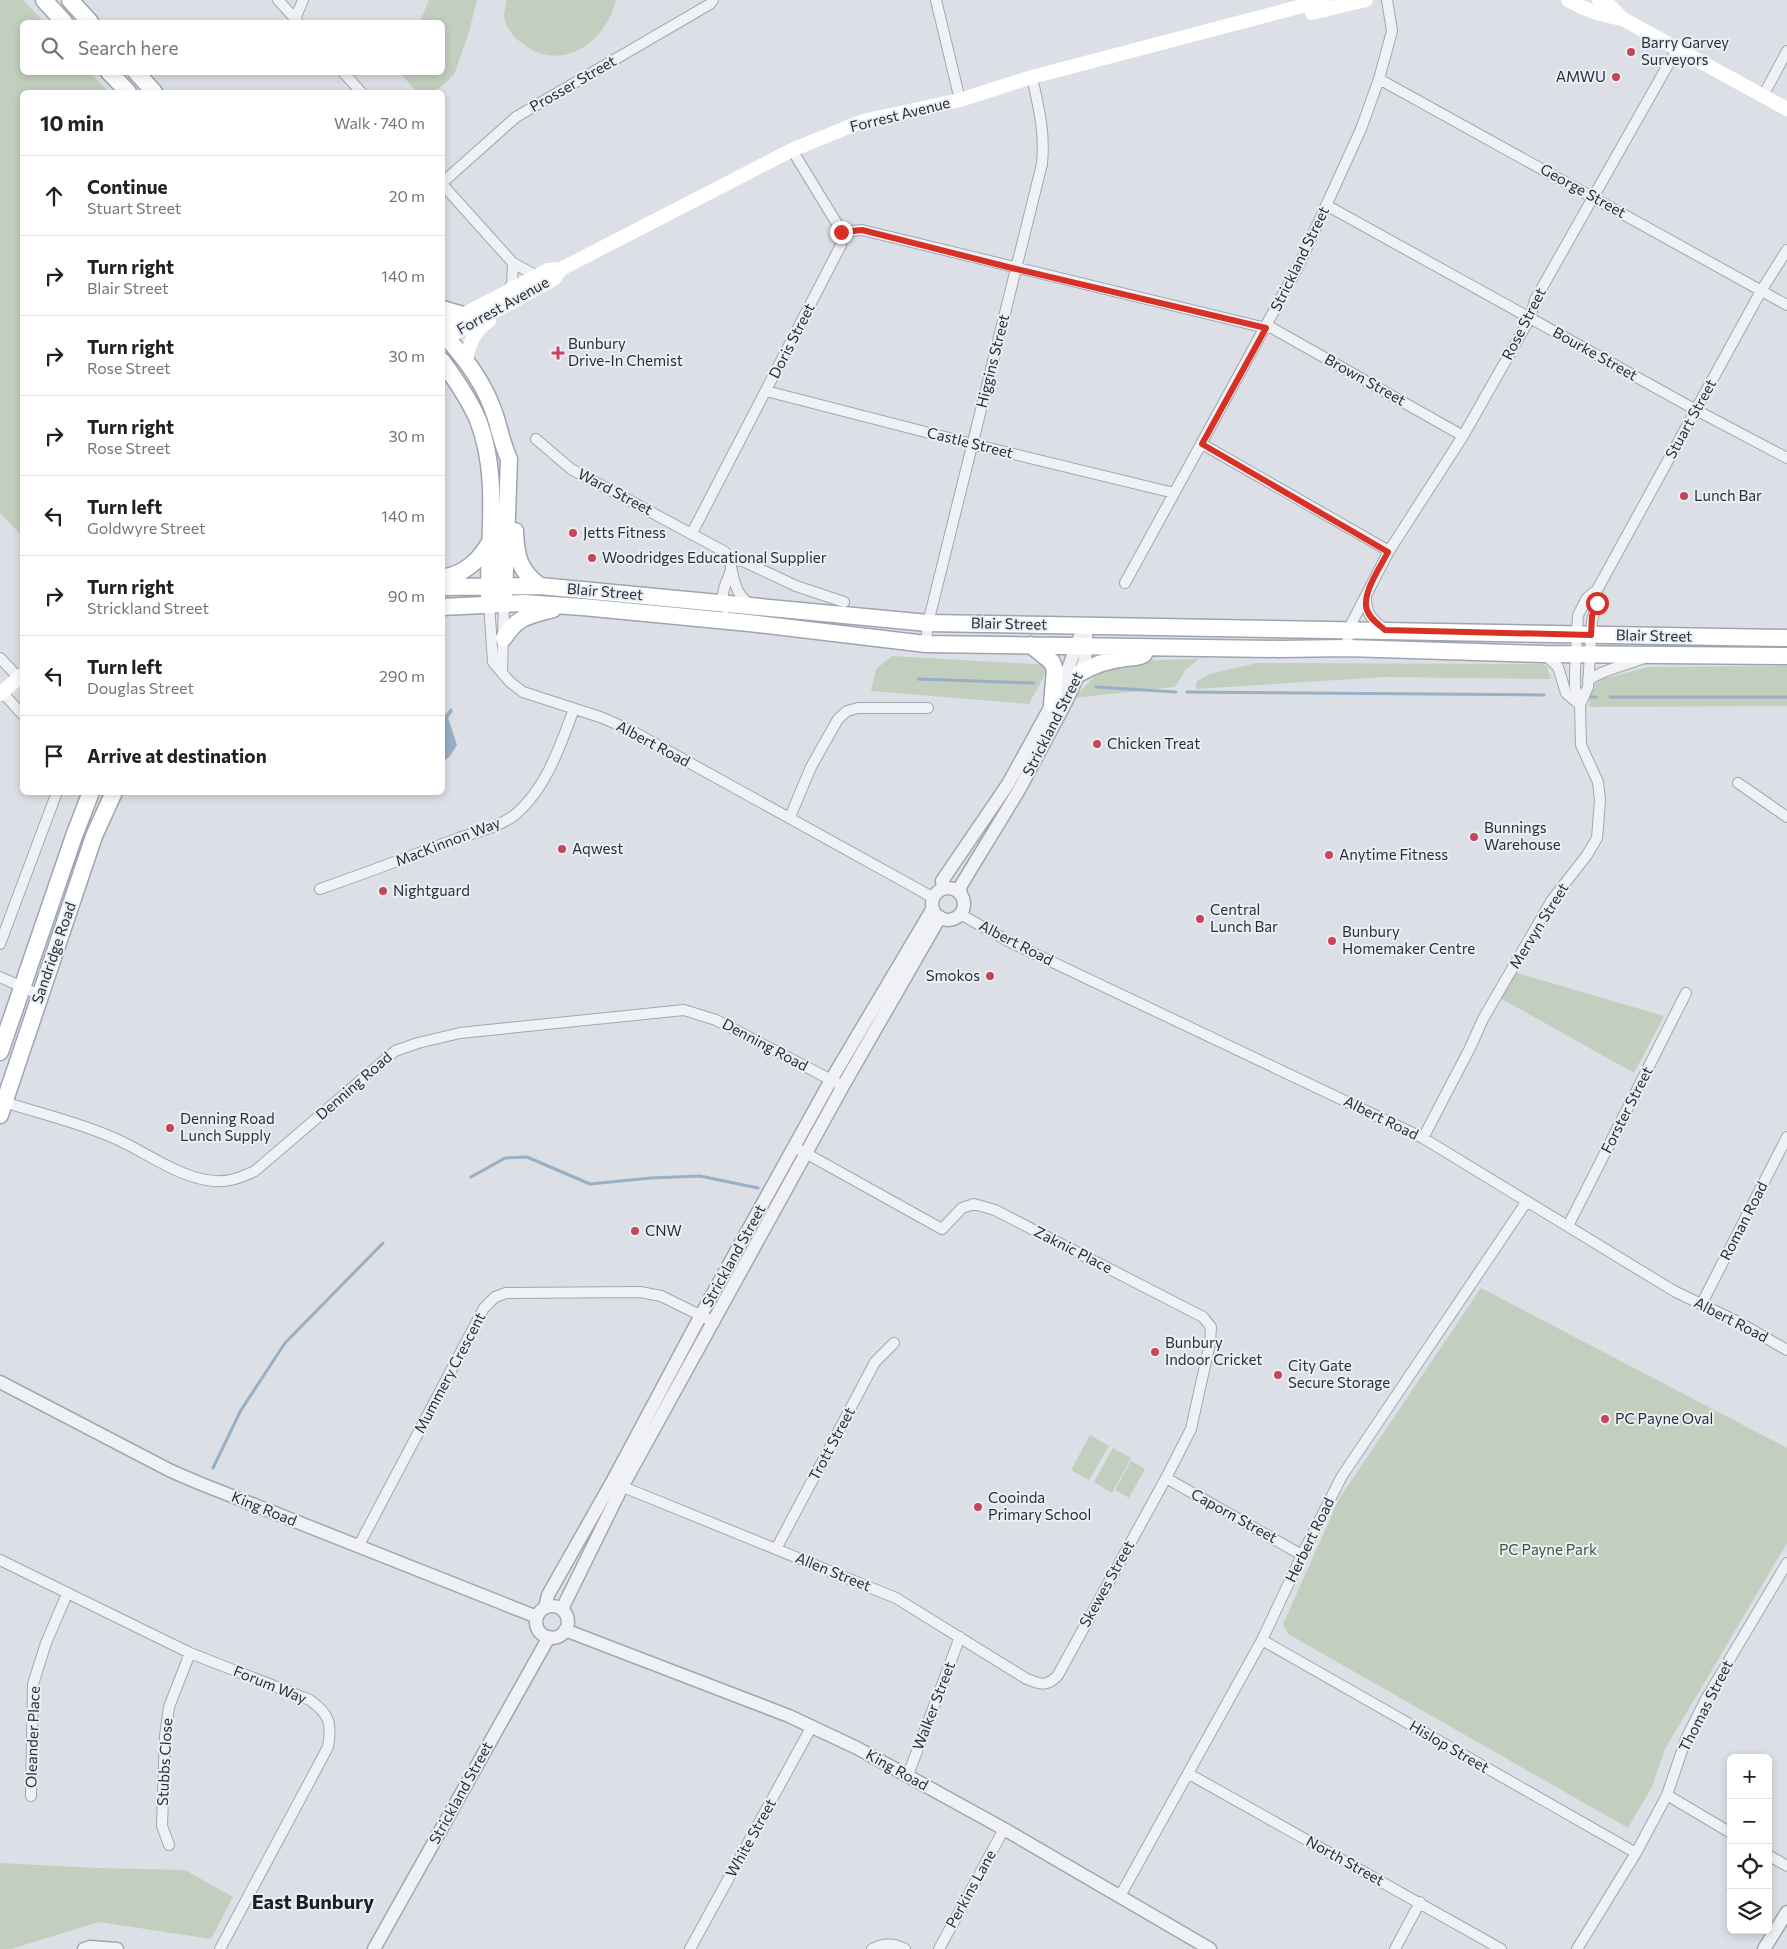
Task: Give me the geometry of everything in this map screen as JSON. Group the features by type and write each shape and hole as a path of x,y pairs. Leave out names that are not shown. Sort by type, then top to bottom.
{"main road":[{"path":"44,0 62,20"},
{"path":"70,0 88,20"},
{"name":"Forrest Avenue","path":"445,333 463,315 548,270 561,268 792,150 863,121 960,100 1032,77 1325,0"},
{"name":"Forrest Avenue","path":"1203,33 1249,27 1366,0"},
{"path":"1568,0 1606,16 1623,19"},
{"path":"1599,0 1610,6 1623,19 1787,109"},
{"path":"112,75 126,90"},
{"path":"139,75 152,90"},
{"name":"Forrest Avenue","path":"445,334 499,309 554,279 561,268"},
{"path":"466,361 469,346 476,332 490,321 499,309"},
{"path":"445,310 463,315"},
{"path":"445,335 466,361 480,382 491,404 509,459 515,549 528,577 540,586"},
{"path":"445,365 470,403 483,436 489,466 490,542 497,586"},
{"path":"445,383 457,397 470,403"},
{"path":"497,586 509,459"},
{"path":"445,578 474,564 481,558 490,542"},
{"path":"445,587 497,586"},
{"name":"Blair Street","path":"497,586 540,586 928,623 1787,638"},
{"name":"Albert Road","path":"496,603 497,586"},
{"path":"445,607 496,603"},
{"name":"Blair Street","path":"496,603 565,606 749,623 926,644 1279,649 1347,648 1544,654 1787,656"},
{"path":"504,638 512,626 524,617 565,606"},
{"path":"1031,645 1052,662 1055,670 1052,704"},
{"path":"1080,673 1090,667 1124,658 1139,657 1154,647"},
{"path":"1,693 20,677"},
{"name":"Sandridge Road","path":"0,1052 90,795"},
{"name":"Sandridge Road","path":"2,1106 110,795"}],"street":[{"path":"278,0 296,20"},
{"path":"297,20 303,0"},
{"name":"Prosser Street","path":"445,181 516,117 710,4 713,0"},
{"path":"936,0 960,100"},
{"name":"Strickland Street","path":"1125,583 1299,265 1361,128 1379,79 1392,31 1387,0"},
{"name":"Rose Street","path":"1347,648 1348,630 1388,552 1463,436 1530,318 1535,300 1592,196 1677,49"},
{"path":"1763,96 1787,51"},
{"path":"346,75 359,90"},
{"name":"Higgins Street","path":"926,644 928,623 1042,164 1043,124 1032,77"},
{"name":"George Street","path":"1379,79 1787,305"},
{"path":"792,150 841,232"},
{"path":"445,187 513,263 537,276"},
{"name":"Bourke Street","path":"1326,205 1696,410 1787,458"},
{"name":"Brown Street","path":"841,232 862,230 1016,269 1272,328 1463,436"},
{"name":"Doris Street","path":"692,533 842,245 841,232"},
{"name":"Stuart Street","path":"1584,635 1578,615 1587,598 1597,590 1761,291 1787,250"},
{"path":"508,291 512,283 513,263"},
{"name":"Castle Street","path":"766,391 1174,493"},
{"name":"Ward Street","path":"536,439 571,469 692,533 729,560 743,561 796,586 844,602"},
{"path":"1202,444 1388,552"},
{"path":"729,560 723,603 727,610 749,623"},
{"path":"729,560 734,583 745,601 753,606"},
{"name":"Stuart Street","path":"1584,635 1597,603 1597,590"},
{"path":"1366,595 1366,608 1372,619 1385,630"},
{"name":"Albert Road","path":"496,603 504,638 502,673"},
{"name":"Albert Road","path":"496,603 493,662 510,682 523,692 603,718 632,731 790,817 937,903"},
{"name":"Strickland Street","path":"960,914 964,906 960,887 1019,790 1080,673 1081,646 1085,626"},
{"name":"Mervyn Street","path":"1423,1138 1483,1019 1552,900 1597,838 1600,800 1598,782 1582,745 1580,705 1575,687 1584,635"},
{"name":"Mervyn Street","path":"1580,705 1588,687 1582,654 1584,635"},
{"name":"Strickland Street","path":"541,1612 548,1595 617,1485 714,1322 843,1086 937,903 942,881 1008,784 1081,646"},
{"path":"1544,654 1558,667 1566,693 1580,705"},
{"path":"1588,680 1601,672 1651,655"},
{"path":"0,658 20,675"},
{"path":"1,693 20,712"},
{"path":"790,817 811,767 838,719 844,713 858,708 928,708"},
{"name":"MacKinnon Way","path":"320,889 478,832 514,815 527,803 541,785 556,758 574,709"},
{"path":"1738,783 1787,817"},
{"path":"0,944 56,795"},
{"path":"960,914 950,919 937,903 955,890 961,895"},
{"name":"Strickland Street","path":"562,1610 617,1485 701,1315 831,1080 937,903"},
{"name":"Albert Road","path":"960,914 1008,941 1423,1138 1674,1291 1740,1323 1787,1350"},
{"path":"0,977 40,996"},
{"name":"Forster Street","path":"1568,1226 1686,993"},
{"name":"Denning Road","path":"2,1106 105,1134 133,1146 192,1177 209,1181 224,1181 255,1172 395,1051 418,1043 460,1033 684,1010 716,1020 843,1086"},
{"name":"Roman Road","path":"1702,1305 1787,1137"},
{"name":"Zaknic Place","path":"794,1148 942,1229 962,1208 974,1204 995,1210 1203,1317 1211,1327 1210,1343 1196,1411 1191,1429 1166,1478"},
{"name":"Herbert Road","path":"1120,1896 1262,1640 1302,1554 1342,1476 1527,1201"},
{"name":"Mummery Crescent","path":"358,1547 484,1308 495,1297 506,1293 640,1292 661,1296 714,1322"},
{"name":"Trott Street","path":"776,1549 875,1362 894,1343"},
{"name":"King Road","path":"0,1382 171,1471 358,1547 541,1612"},
{"name":"Caporn Street","path":"1166,1478 1302,1554"},
{"name":"Skewes Street","path":"1043,1685 1051,1681 1058,1674 1166,1478"},
{"name":"Allen Street","path":"617,1485 896,1598 1025,1678 1036,1684 1043,1685"},
{"name":"Forum Way","path":"0,1560 190,1653 310,1700 324,1710 331,1729 328,1747 220,1949"},
{"name":"Thomas Street","path":"1636,1853 1667,1795 1686,1739 1706,1698 1787,1563"},
{"name":"Oleander Place","path":"31,1796 33,1684 46,1643 67,1594"},
{"path":"556,1606 562,1610 568,1622 565,1630 558,1636 549,1637 539,1630 541,1612 556,1606"},
{"name":"King Road","path":"565,1630 812,1726 1004,1829 1210,1949"},
{"name":"Strickland Street","path":"374,1949 549,1637"},
{"name":"Walker Street","path":"908,1776 960,1638"},
{"name":"Hislop Street","path":"1262,1640 1636,1853"},
{"name":"Stubbs Close","path":"169,1845 162,1826 165,1736 169,1708 190,1653"},
{"name":"White Street","path":"690,1949 812,1726"},
{"name":"North Street","path":"1189,1774 1501,1949"},
{"path":"1667,1795 1727,1831"},
{"name":"Perkins Lane","path":"939,1949 1004,1829"},
{"path":"1577,1949 1636,1853"},
{"path":"1772,1857 1787,1866"},
{"path":"1395,1949 1420,1902"},
{"path":"1764,1949 1787,1912"},
{"path":"872,1949 877,1946 892,1944 905,1949"},
{"path":"91,1948 118,1949"}],"green space":[{"path":"0,0 23,0 42,20 20,20 20,75 92,75 107,90 20,90 20,534 0,513"},
{"path":"429,0 477,0 469,32 454,75 437,90 415,90 402,75 445,75 445,20 421,20"},
{"path":"506,0 616,0 611,15 603,29 592,40 580,49 567,54 553,56 538,52 516,39 508,28 505,19"},
{"path":"892,656 1050,665 1029,704 871,691 876,669"},
{"path":"1199,659 1186,669 1175,687 1074,698 1095,676 1124,661"},
{"path":"1257,663 1543,664 1547,667 1551,679 1384,677 1196,689 1196,682 1209,674"},
{"path":"1787,666 1787,706 1589,707 1591,687 1602,679 1648,667"},
{"path":"1514,972 1664,1016 1634,1073 1500,998"},
{"name":"PC Payne Park","path":"1481,1288 1787,1448 1787,1543 1665,1749 1652,1787 1628,1828 1288,1634 1283,1624 1339,1499"},
{"path":"1090,1435 1109,1446 1089,1480 1071,1470"},
{"path":"1113,1448 1131,1458 1112,1493 1094,1482"},
{"path":"1131,1461 1145,1469 1129,1498 1115,1490"},
{"path":"0,1863 185,1870 233,1897 211,1939 99,1922 11,1949 0,1949"}],"water":[{"path":"451,708 453,711 448,718 457,745 445,760 445,721 445,715"}],"waterway":[{"path":"918,679 1034,683"},
{"path":"1096,687 1176,692"},
{"path":"1187,692 1544,695"},
{"path":"1587,697 1596,697"},
{"path":"1610,697 1787,697"},
{"path":"471,1177 505,1158 527,1157 590,1184 651,1178 700,1176 758,1188"},
{"path":"213,1468 241,1410 285,1343 383,1243"}],"place":[{"name":"Barry Garvey Surveyors","path":"1631,52"},
{"name":"AMWU","path":"1616,77"},
{"name":"Bunbury Drive-In Chemist","path":"558,353"},
{"name":"Lunch Bar","path":"1684,496"},
{"name":"Jetts Fitness","path":"573,533"},
{"name":"Woodridges Educational Supplier","path":"592,558"},
{"name":"Chicken Treat","path":"1097,744"},
{"name":"Bunnings Warehouse","path":"1474,837"},
{"name":"Aqwest","path":"562,849"},
{"name":"Anytime Fitness","path":"1329,855"},
{"name":"Nightguard","path":"383,891"},
{"name":"Central Lunch Bar","path":"1200,919"},
{"name":"Bunbury Homemaker Centre","path":"1332,941"},
{"name":"Smokos","path":"990,976"},
{"name":"Denning Road Lunch Supply","path":"170,1128"},
{"name":"CNW","path":"635,1231"},
{"name":"Bunbury Indoor Cricket","path":"1155,1352"},
{"name":"City Gate Secure Storage","path":"1278,1375"},
{"name":"PC Payne Oval","path":"1605,1419"},
{"name":"Cooinda Primary School","path":"978,1507"}],"district":[{"name":"East Bunbury","path":"313,1902"}],"route":[{"path":"841,232 862,230 1016,269 1266,328 1202,444 1388,552 1366,595 1366,608 1372,619 1385,630 1591,635 1592,616 1597,603"}]}
